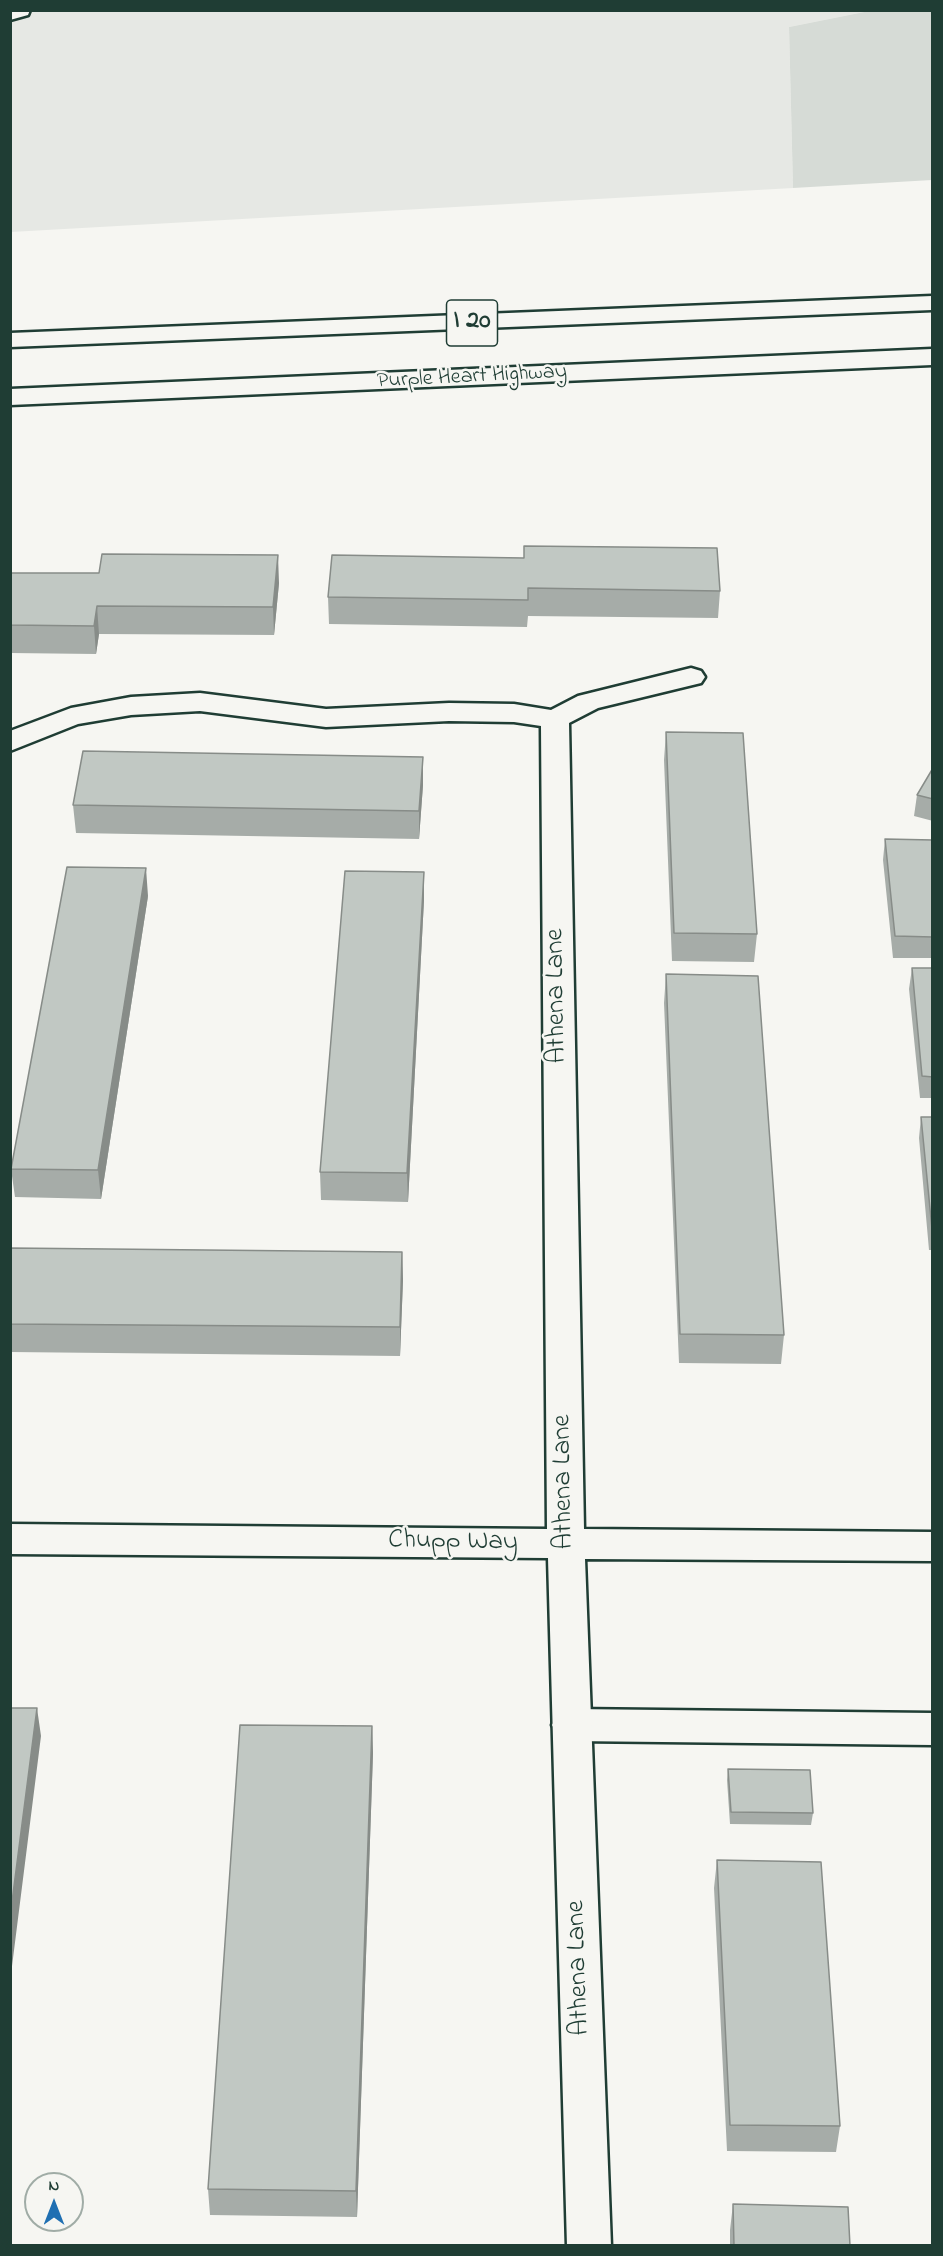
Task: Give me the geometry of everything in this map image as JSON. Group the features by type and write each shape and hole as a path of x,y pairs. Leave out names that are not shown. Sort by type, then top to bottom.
{"main road":[{"path":"10,14 20,10"},
{"name":"I 20","path":"10,340 933,303"},
{"name":"Purple Heart Highway","path":"10,398 933,357"},
{"path":"10,742 71,717 131,706 201,702 326,718 449,712 514,713 555,719 588,702 692,677"},
{"name":"Athena Lane","path":"555,719 566,1544 589,2246"},
{"name":"Chupp Way","path":"10,1539 933,1546"},
{"path":"572,1725 933,1729"}],"shaded area":[{"path":"11,11 869,11 789,27 793,188 11,232"},
{"path":"869,11 932,11 932,180 793,188 789,27"}],"building":[{"path":"524,546 717,548 720,591 528,588 528,600 328,597 332,555 524,558"},
{"path":"102,554 278,555 273,607 97,606 94,626 10,625 10,573 99,573"},
{"path":"666,732 743,733 757,934 674,933"},
{"path":"83,751 423,757 419,811 73,805"},
{"path":"933,768 933,799 917,795"},
{"path":"885,839 933,840 933,937 895,936"},
{"path":"67,867 146,868 98,1170 11,1169"},
{"path":"345,871 424,872 407,1173 320,1172"},
{"path":"912,968 933,968 933,1077 922,1076"},
{"path":"666,974 758,976 784,1335 680,1334"},
{"path":"921,1117 933,1117 933,1229 932,1229"},
{"path":"10,1248 402,1252 400,1327 10,1324"},
{"path":"10,1708 37,1708 10,1917"},
{"path":"240,1725 372,1726 356,2191 208,2189"},
{"path":"728,1769 810,1770 813,1813 731,1812"},
{"path":"717,1860 821,1862 840,2126 730,2125"},
{"path":"733,2204 848,2207 850,2246 734,2246"}]}
